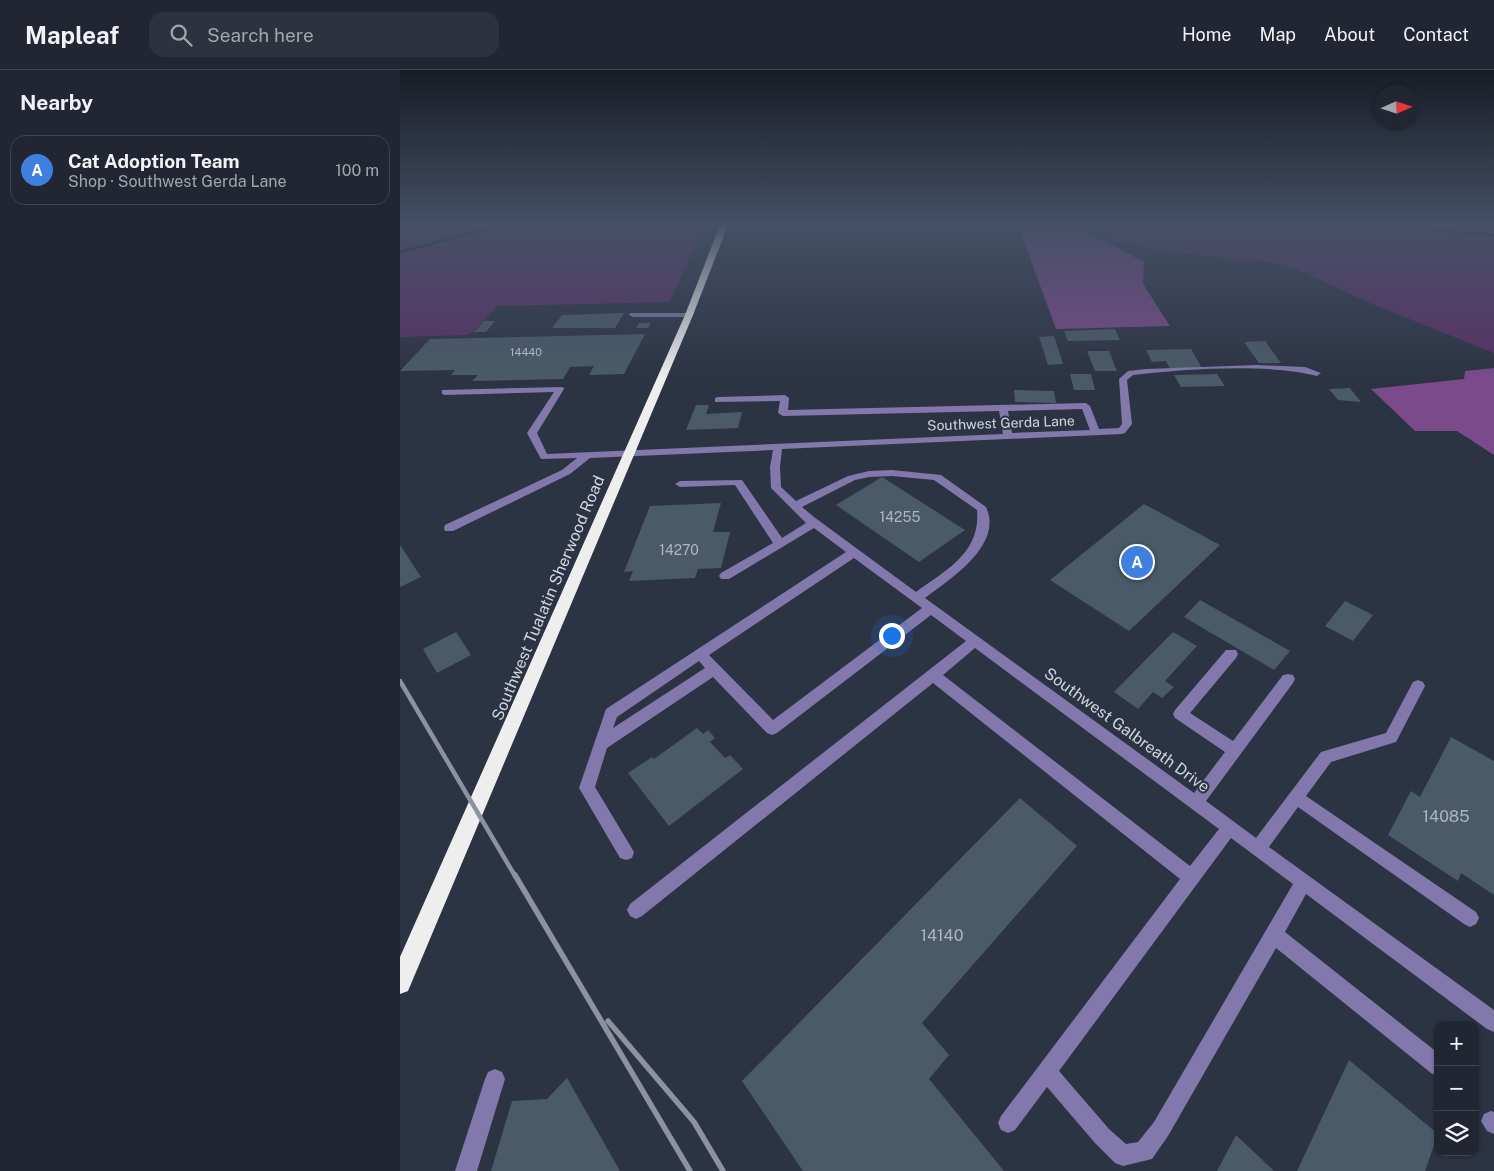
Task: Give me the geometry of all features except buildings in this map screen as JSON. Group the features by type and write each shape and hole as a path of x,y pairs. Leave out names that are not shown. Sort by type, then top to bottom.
{"highway":[{"name":"Southwest Tualatin Sherwood Road","path":"400,983 630,453 704,276"}],"street":[{"path":"633,315 689,315"},
{"name":"Southwest Gerda Lane","path":"446,392 560,388 532,433 544,456 1122,431 1127,424 1123,379 1132,373 1269,368 1306,369 1318,373"},
{"path":"718,400 785,398 783,414 1086,406 1095,432"},
{"path":"1003,409 1008,436"},
{"name":"Southwest Galbreath Drive","path":"778,446 775,467 776,488 814,523 1494,1022"},
{"path":"449,528 566,472 588,455"},
{"path":"795,506 852,478 869,474 892,473 937,477 982,509 984,529 973,553 916,598"},
{"path":"680,484 738,482 780,544"},
{"path":"725,576 814,523"},
{"path":"626,852 587,788 611,713 854,552"},
{"path":"699,653 772,729 931,608"},
{"path":"636,910 975,641"},
{"path":"1231,654 1180,714 1234,750"},
{"path":"600,745 714,669"},
{"path":"933,675 1192,878"},
{"path":"1196,802 1288,679"},
{"path":"1258,848 1326,757 1391,738 1418,686"},
{"path":"1297,798 1470,918"},
{"path":"1008,1123 1230,828"},
{"path":"1046,1071 1102,1136 1122,1155 1144,1151 1161,1129 1304,882"},
{"path":"1274,936 1434,1063"},
{"path":"466,1171 495,1079"}],"shaded area":[{"path":"400,276 681,276 670,302 497,306 473,332 466,335 400,337"},
{"path":"1037,276 1143,276 1143,284 1170,326 1056,329"},
{"path":"1313,276 1494,276 1494,353 1365,301"},
{"path":"1494,368 1494,455 1457,431 1415,431 1371,389 1464,379 1465,371"}],"railway":[{"path":"400,681 515,876"},
{"path":"515,875 690,1171"},
{"path":"608,1021 694,1122 723,1171"}],"place":[{"name":"Cat Adoption Team","path":"1137,562"}]}
